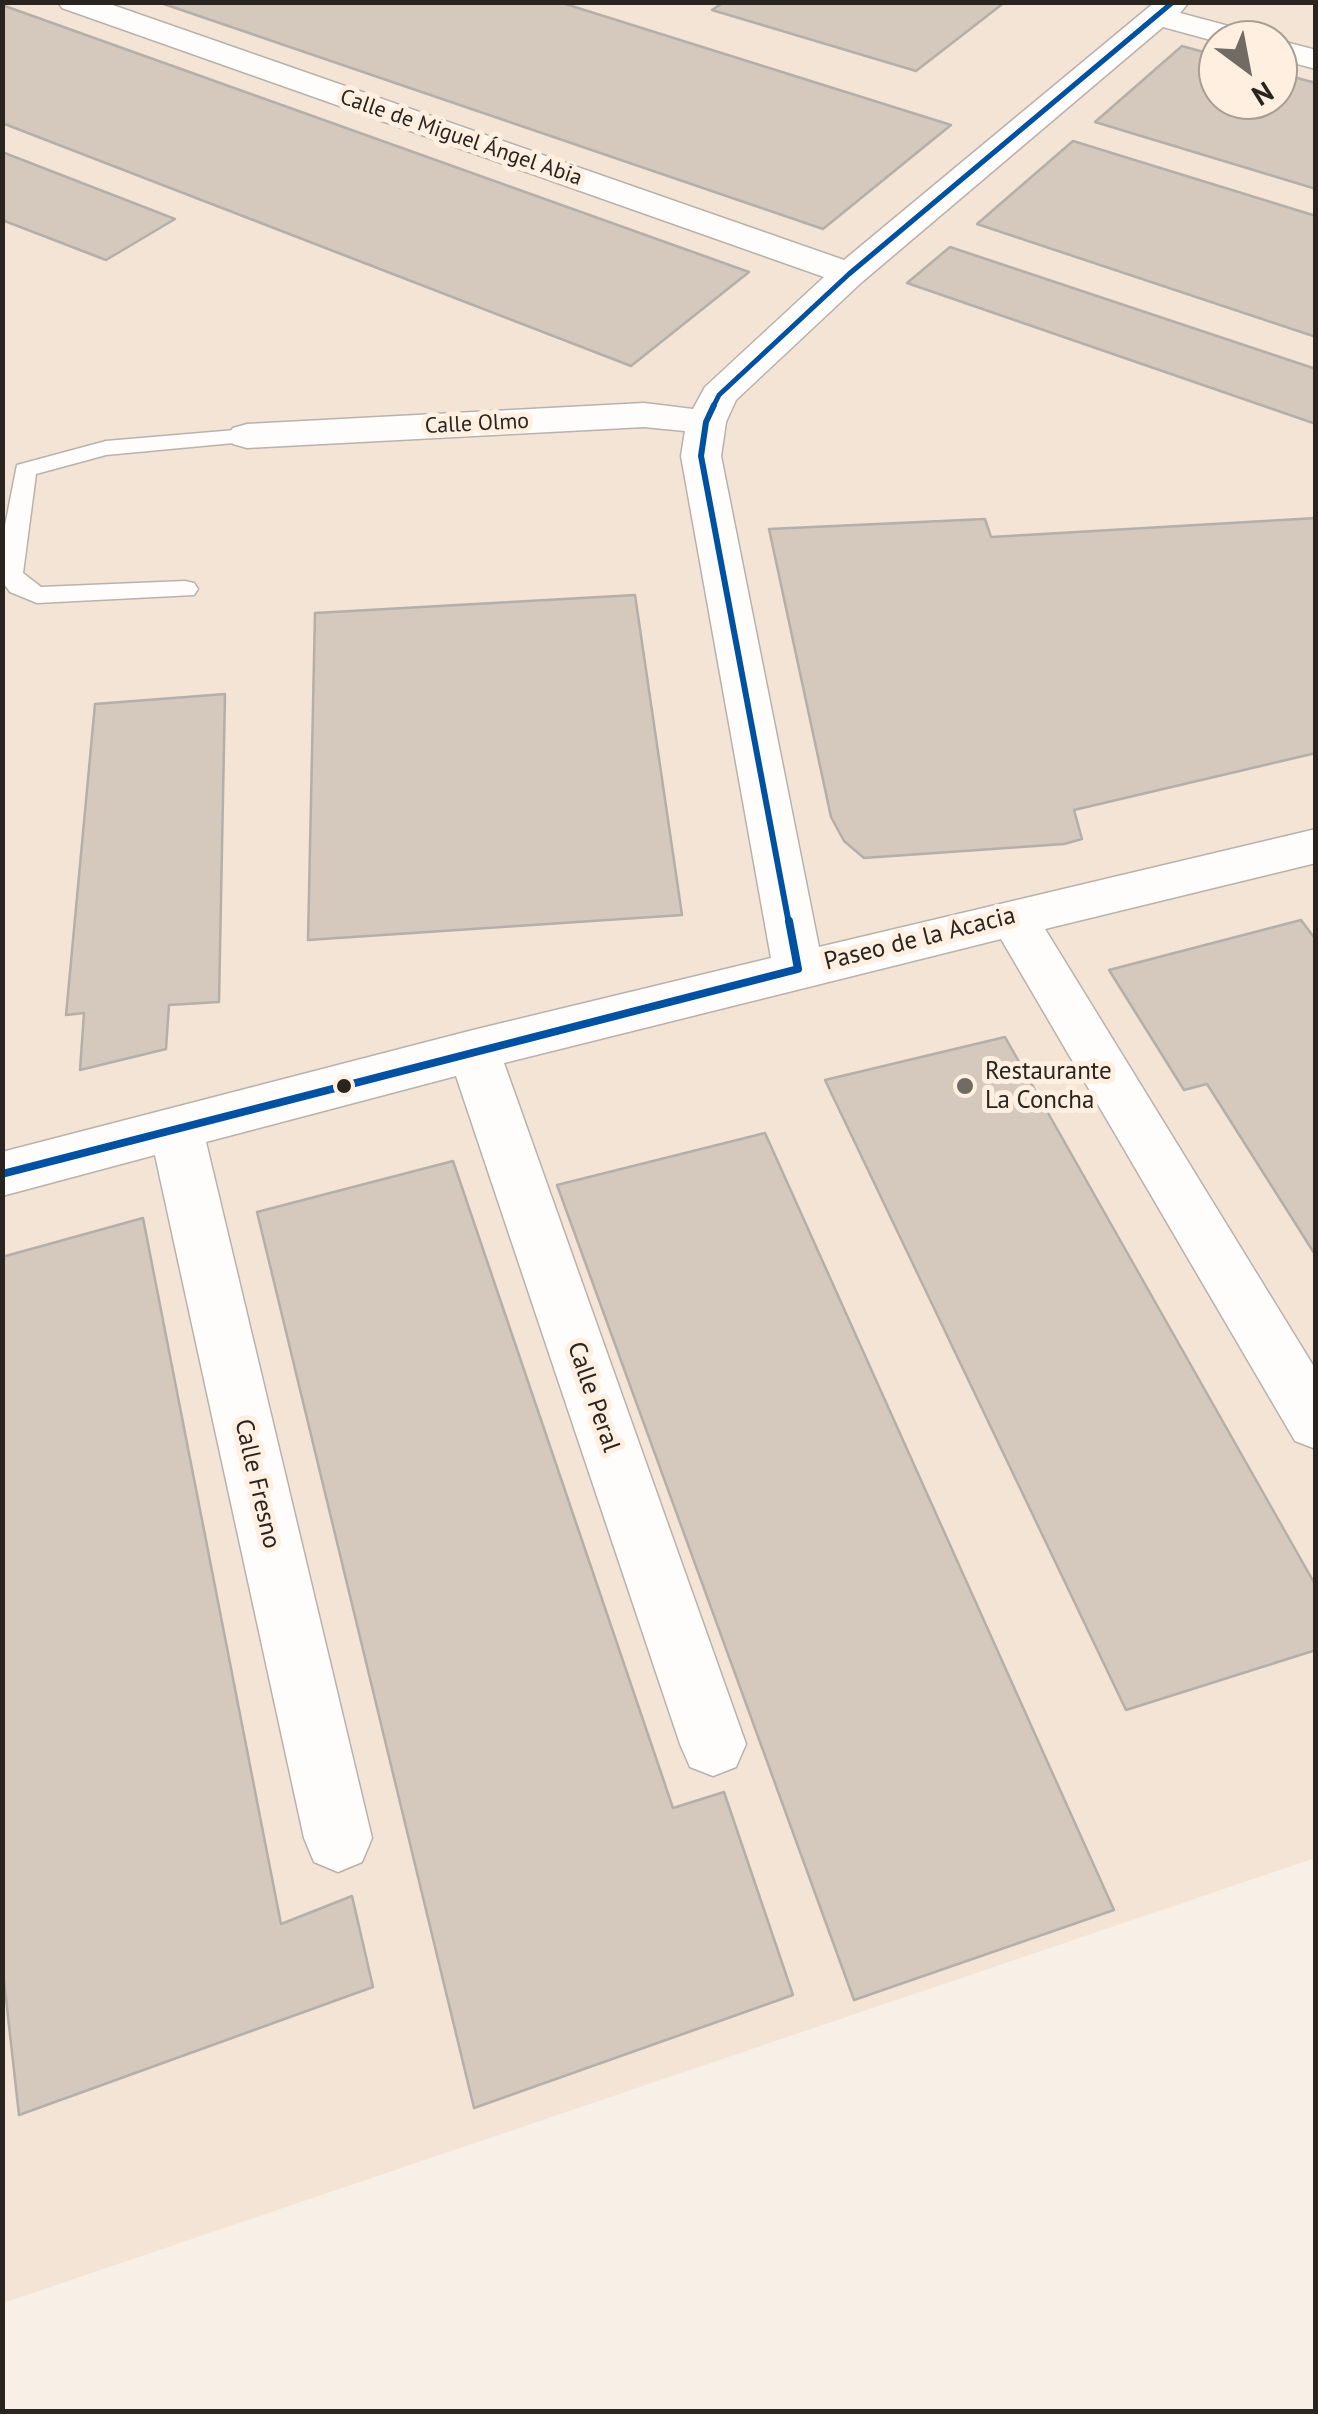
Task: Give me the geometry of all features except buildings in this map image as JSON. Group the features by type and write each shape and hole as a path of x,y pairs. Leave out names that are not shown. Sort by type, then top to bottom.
{"street":[{"name":"Calle de Miguel Ángel Abia","path":"73,2 849,274"},
{"path":"798,969 701,456 706,422 719,394 849,274 1165,9 1198,22"},
{"name":"Calle Olmo","path":"247,436 644,415 706,422"},
{"name":"Paseo de la Acacia","path":"2,1174 473,1050 1316,846"},
{"path":"1013,917 1316,1423"},
{"name":"Calle Peral","path":"473,1050 712,1744"},
{"name":"Calle Fresno","path":"176,1129 338,1838"}],"lane":[{"path":"185,589 37,596 18,586 10,574 25,470 60,456 171,440 247,436"}],"shaded area":[{"path":"2,3 1316,3 1315,1858 3,2303"}],"transit line":[{"path":"2,1174 798,969 701,456 706,422 719,395 849,274 1173,2"}],"place":[{"name":"Restaurante La Concha","path":"965,1086"}]}
